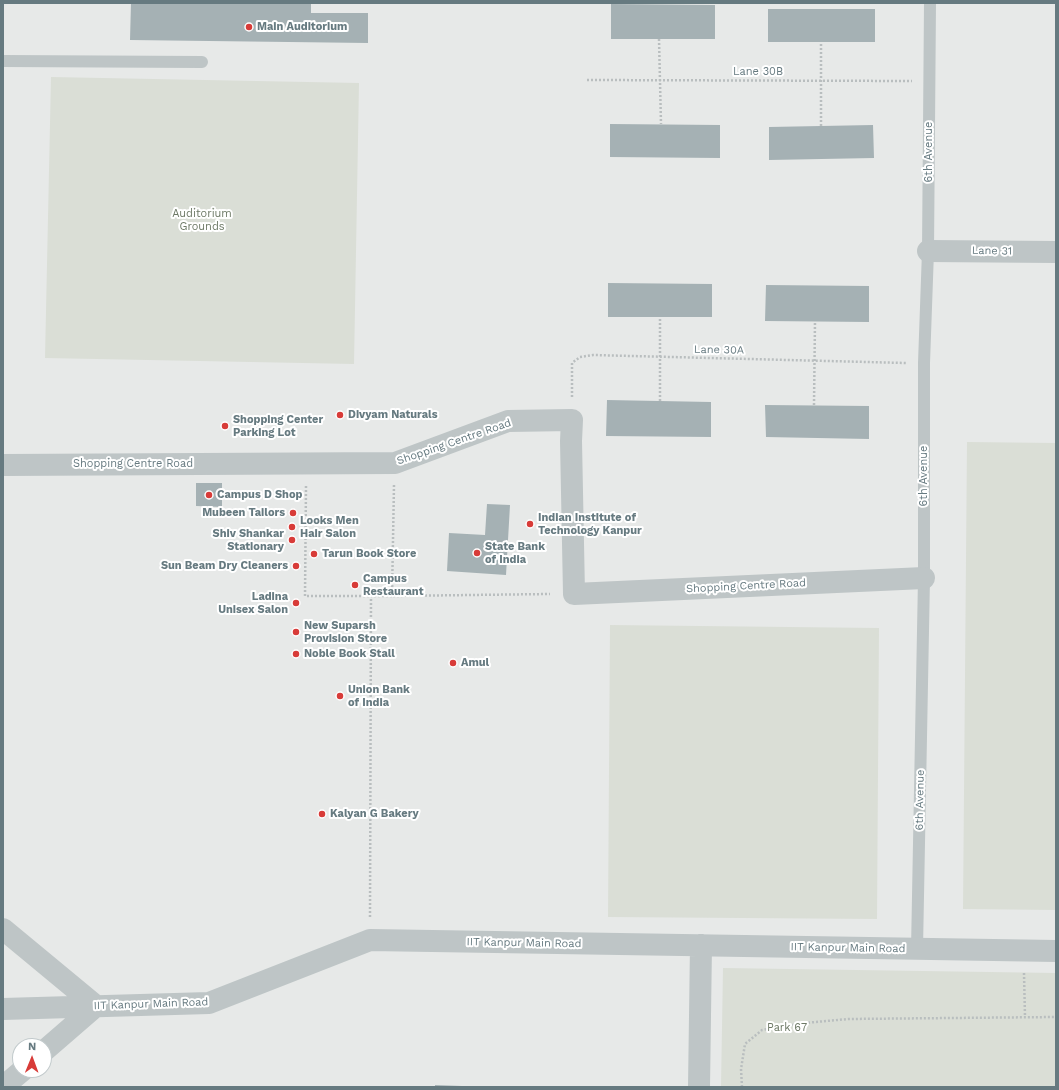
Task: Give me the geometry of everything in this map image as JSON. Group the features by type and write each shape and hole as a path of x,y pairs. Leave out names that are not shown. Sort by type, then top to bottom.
{"street":[{"name":"Lane 31","path":"928,251 1056,252"},
{"name":"Shopping Centre Road","path":"3,465 395,462 508,421 572,420"},
{"path":"572,420 571,441 574,594"},
{"name":"Shopping Centre Road","path":"574,594 924,578"},
{"path":"3,929 96,1006 52,1044"},
{"name":"IIT Kanpur Main Road","path":"3,1009 209,1003 370,940 1056,951"},
{"path":"699,1087 701,945"},
{"path":"3,1087 14,1078"}],"lane":[{"name":"6th Avenue","path":"917,949 924,578 924,363 928,251 930,3"},
{"path":"3,61 202,62"}],"path":[{"path":"659,39 662,124"},
{"path":"821,43 821,126"},
{"name":"Lane 30B","path":"587,80 929,81"},
{"path":"660,317 660,401"},
{"path":"814,405 816,321"},
{"name":"Lane 30A","path":"572,420 572,363 580,357 593,355 924,363"},
{"path":"392,596 395,462"},
{"path":"306,463 305,596 574,594"},
{"path":"370,940 371,596"},
{"path":"1024,972 1025,1017"},
{"path":"742,1087 741,1069 745,1044 762,1030 805,1023 848,1019 1056,1017"}],"shaded area":[{"name":"Indian Institute of Technology Kanpur","path":"3,3 1056,3 1056,1087 3,1087"}],"green space":[{"name":"Auditorium Grounds","path":"51,77 359,83 354,364 45,358"},
{"path":"967,442 1056,443 1056,910 963,909"},
{"path":"610,625 879,628 877,919 608,917"},
{"name":"Park 67","path":"723,968 1056,973 1056,1087 721,1087"}],"building":[{"name":"Main Auditorium","path":"131,3 311,3 311,13 368,13 368,43 130,40"},
{"path":"611,4 715,5 715,39 611,39"},
{"path":"768,9 875,9 875,42 768,42"},
{"path":"610,124 720,125 720,158 610,157"},
{"path":"873,125 874,158 769,160 769,127"},
{"path":"608,283 712,284 712,317 608,317"},
{"path":"766,285 869,286 869,322 765,321"},
{"path":"607,400 711,402 711,437 606,436"},
{"path":"765,405 869,406 869,439 766,437"},
{"name":"Campus D Shop","path":"196,483 222,483 222,507 196,506"},
{"name":"State Bank of India","path":"487,504 510,505 506,575 447,571 449,533 485,535"},
{"path":"435,1085 462,1086 462,1087 435,1087"}],"place":[{"name":"Main Auditorium","path":"249,27"},
{"name":"Divyam Naturals","path":"340,415"},
{"name":"Shopping Center Parking Lot","path":"225,426"},
{"name":"Campus D Shop","path":"209,495"},
{"name":"Mubeen Tailors","path":"293,513"},
{"name":"Indian Institute of Technology Kanpur","path":"530,524"},
{"name":"Looks Men Hair Salon","path":"292,527"},
{"name":"Shiv Shankar Stationary","path":"292,540"},
{"name":"State Bank of India","path":"477,553"},
{"name":"Tarun Book Store","path":"314,554"},
{"name":"Sun Beam Dry Cleaners","path":"296,566"},
{"name":"Campus Restaurant","path":"355,585"},
{"name":"Ladina Unisex Salon","path":"296,603"},
{"name":"New Suparsh Provision Store","path":"296,632"},
{"name":"Noble Book Stall","path":"296,654"},
{"name":"Amul","path":"453,663"},
{"name":"Union Bank of India","path":"340,696"},
{"name":"Kalyan G Bakery","path":"322,814"}]}
